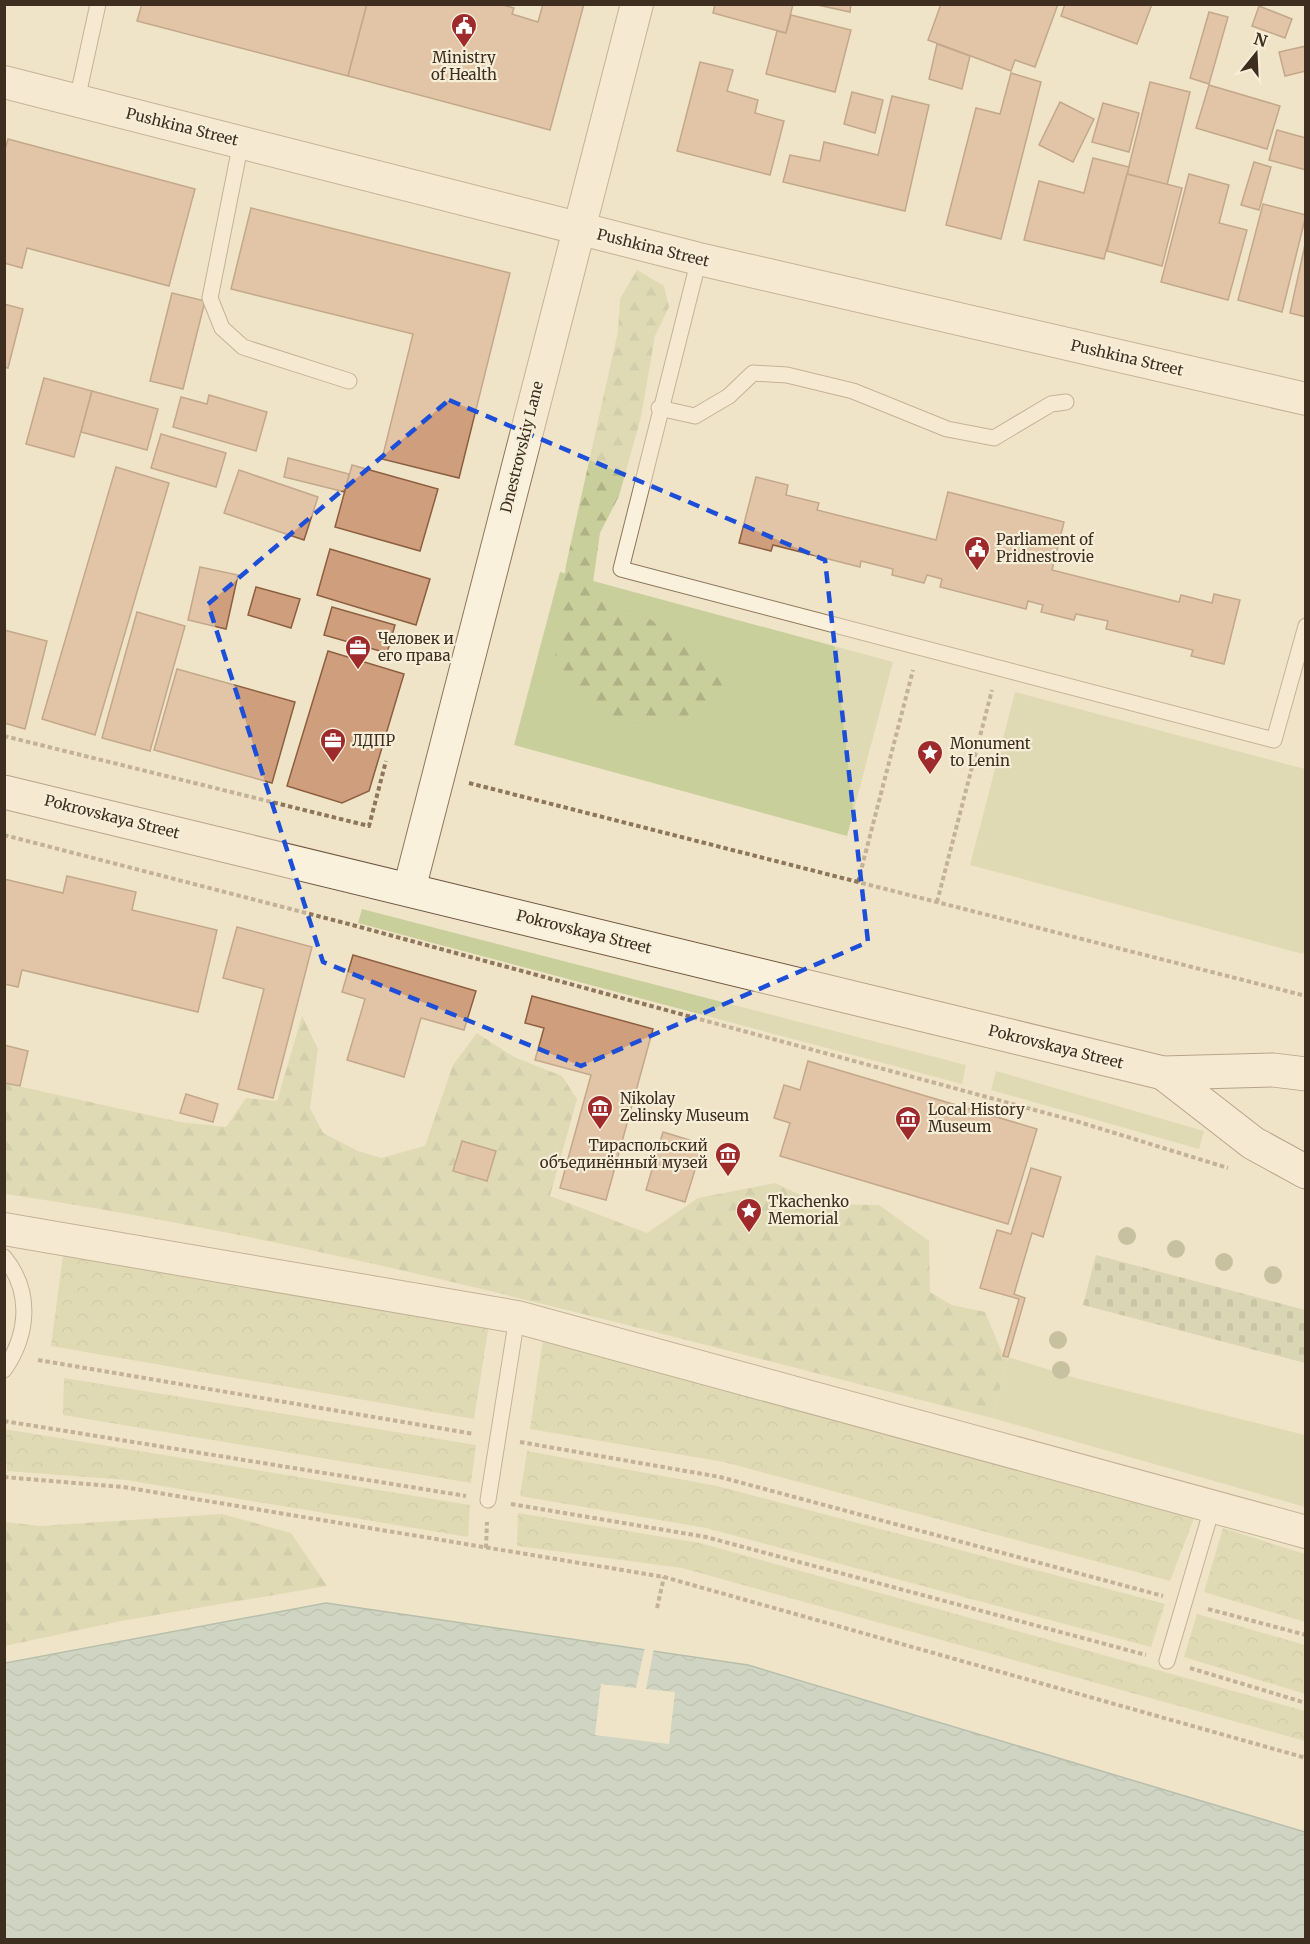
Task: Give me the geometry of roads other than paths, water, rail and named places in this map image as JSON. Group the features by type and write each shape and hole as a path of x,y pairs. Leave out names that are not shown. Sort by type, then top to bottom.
{"main road":[{"name":"Pokrovskaya Street","path":"4,792 1163,1073 1273,1070 1305,1074"},
{"name":"Pokrovskaya Street","path":"1163,1073 1253,1143 1305,1172"}],"street":[{"name":"Dnestrovskiy Lane","path":"409,890 577,229 637,4"},
{"name":"Pushkina Street","path":"4,82 699,259 1305,399"},
{"path":"4,1229 517,1317 1213,1505 1305,1532"}],"lane":[{"path":"77,100 98,4"},
{"path":"241,142 210,298 222,328 243,347 349,381"},
{"path":"699,259 659,408 621,569 1274,740 1305,626"},
{"path":"659,408 695,416 729,396 753,373 787,375 853,391 947,429 994,438 1051,404 1066,402"},
{"path":"4,1257 15,1269 25,1299 24,1330 14,1356 4,1370"},
{"path":"488,1500 517,1317"},
{"path":"1167,1661 1213,1505"}],"water":[{"path":"326,1603 748,1665 1305,1832 1305,1939 5,1940 5,1663"}],"place":[{"name":"Ministry of Health","path":"464,49"},
{"name":"Parliament of Pridnestrovie","path":"977,572"},
{"name":"Человек и его права","path":"358,671"},
{"name":"ЛДПР","path":"333,764"},
{"name":"Monument to Lenin","path":"930,776"},
{"name":"Nikolay Zelinsky Museum","path":"600,1131"},
{"name":"Local History Museum","path":"908,1142"},
{"name":"Тираспольский объединённый музей","path":"728,1178"},
{"name":"Tkachenko Memorial","path":"749,1234"}]}
